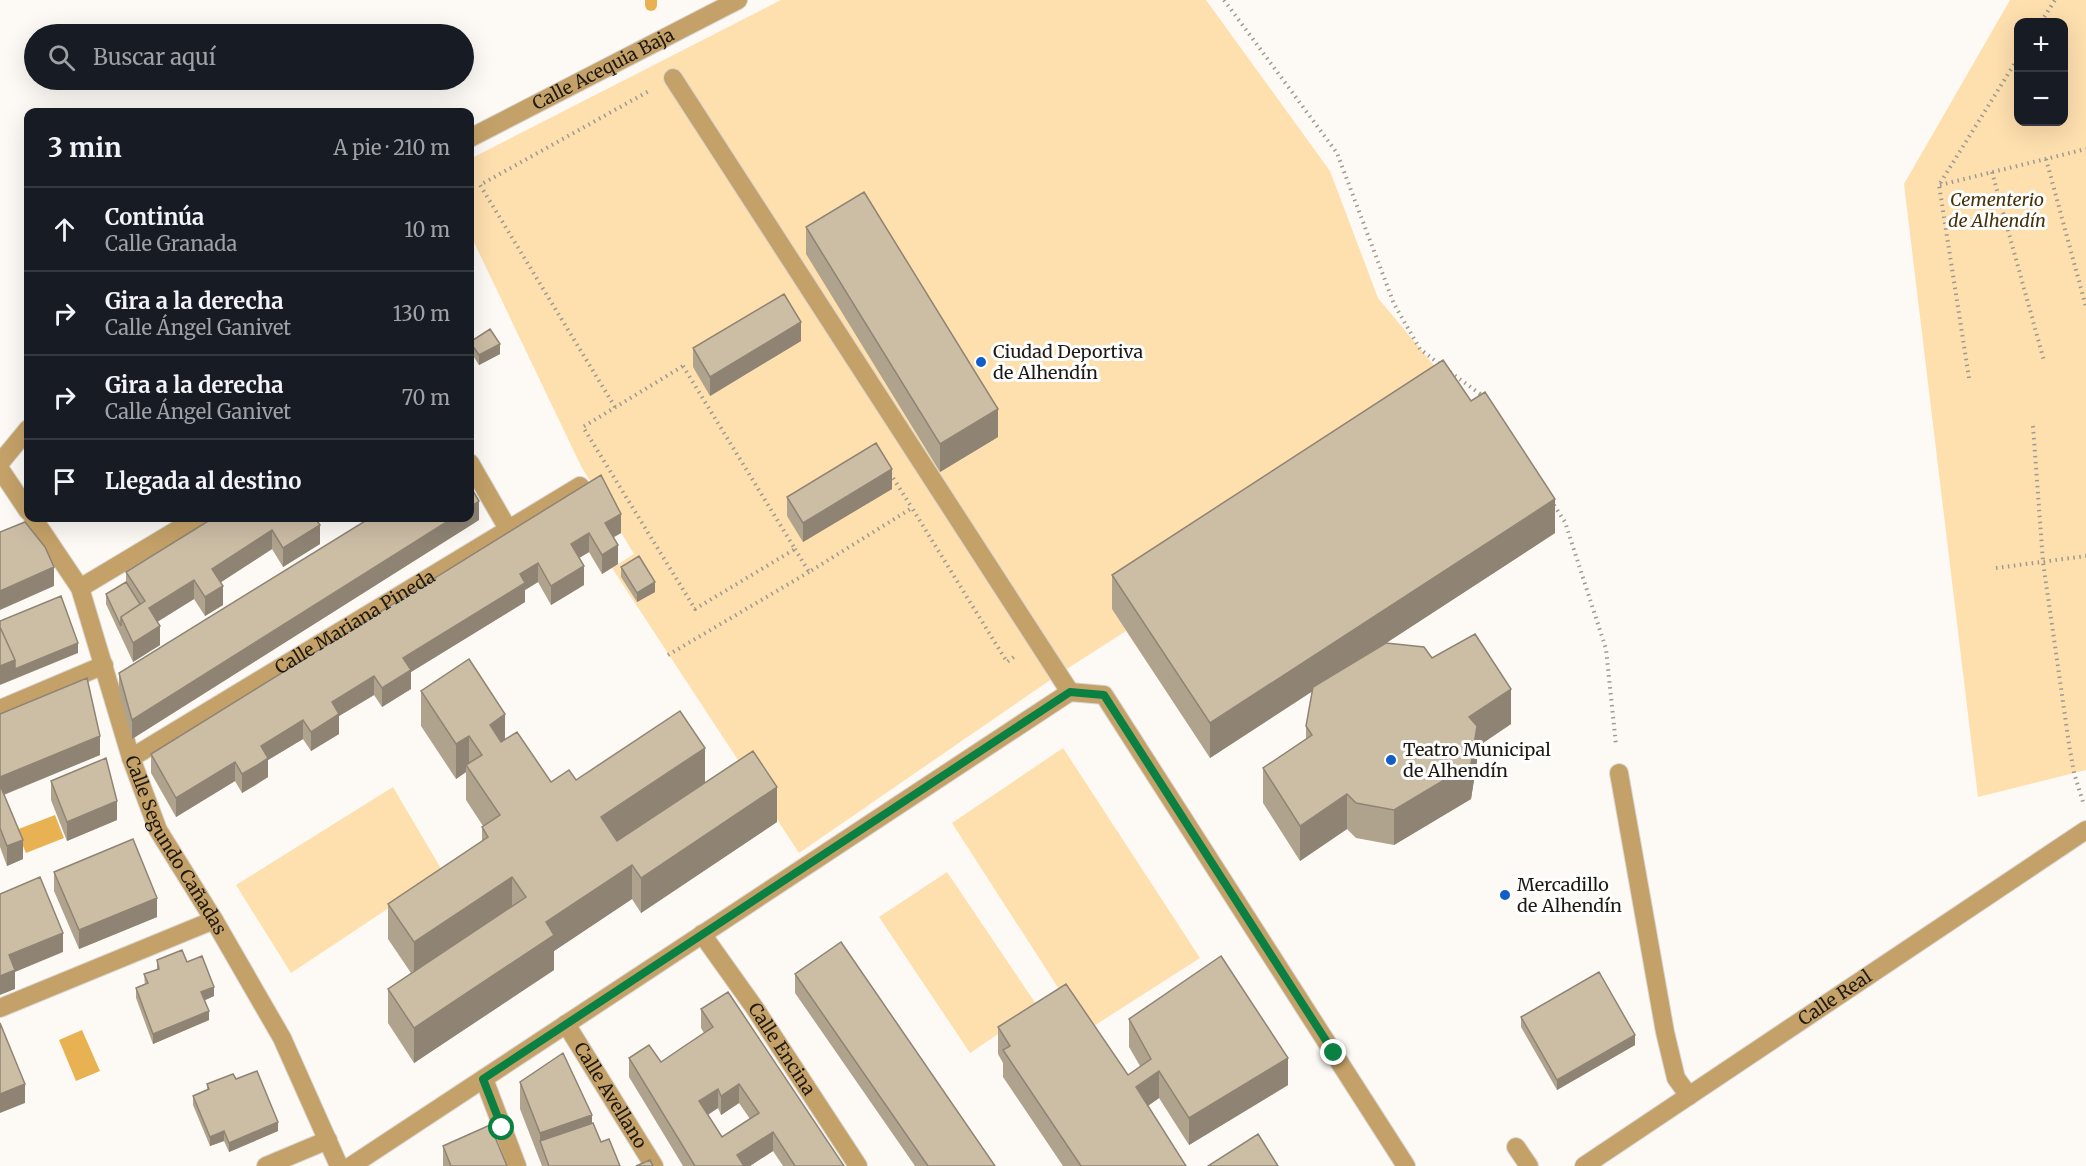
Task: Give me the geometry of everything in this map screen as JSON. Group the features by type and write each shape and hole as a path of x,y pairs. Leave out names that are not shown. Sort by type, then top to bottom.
{"street":[{"name":"Calle Acequia Baja","path":"474,136 738,0"},
{"path":"673,78 1070,692"},
{"path":"0,463 24,434"},
{"path":"0,469 24,506"},
{"path":"474,470 508,529"},
{"name":"Calle Mariana Pineda","path":"131,758 580,486"},
{"name":"Calle Segundo Cañadas","path":"36,522 80,588 131,758 158,830 214,920 282,1038 339,1166"},
{"path":"80,588 190,522"},
{"path":"0,709 104,665"},
{"path":"351,1166 1070,692 1104,695 1406,1166"},
{"path":"1619,773 1665,1032 1676,1078 1689,1096"},
{"name":"Calle Real","path":"1584,1166 2086,830"},
{"path":"0,1008 214,920"},
{"name":"Calle Encina","path":"702,934 754,1007 858,1166"},
{"name":"Calle Avellano","path":"566,1024 654,1166"},
{"path":"483,1079 517,1166"},
{"path":"266,1166 328,1140"},
{"path":"1516,1147 1529,1166"}],"path":[{"path":"1224,0 1337,153 1394,304 1420,349 1490,402"},
{"path":"2044,18 2055,0"},
{"path":"1969,378 1939,185 2014,66"},
{"path":"615,407 480,185 673,78"},
{"path":"1939,185 2086,149"},
{"path":"2046,159 2086,307"},
{"path":"1992,172 2044,361"},
{"path":"795,549 695,609 583,427 683,366 795,549 809,572"},
{"path":"2033,426 2043,562 2068,744 2074,773 2086,807"},
{"path":"1552,502 1565,522 1606,649 1619,773"},
{"path":"668,655 912,508 1007,662 1037,642"},
{"path":"1996,568 2086,556"}],"green space":[{"name":"Ciudad Deportiva de Alhendín","path":"781,0 1206,0 1330,171 1378,298 1485,427 1555,533 1210,757 1126,631 1059,674 799,853 612,568 634,554 581,466 474,242 474,157"},
{"name":"Cementerio de Alhendín","path":"2010,0 2086,0 2086,770 1978,797 1904,184"},
{"path":"1063,748 1200,958 1086,1031 952,823"},
{"path":"393,787 443,872 291,973 236,885"},
{"path":"947,872 1038,1007 970,1053 879,917"}],"shaded area":[{"path":"55,815 64,838 26,853 16,830"},
{"path":"82,1030 100,1071 76,1081 59,1040"}],"building":[{"path":"864,192 998,409 940,444 806,227"},
{"path":"784,294 801,322 710,377 693,348"},
{"path":"490,329 500,344 479,355 474,348 474,339"},
{"path":"1443,360 1471,401 1485,392 1555,499 1210,723 1112,575"},
{"path":"876,443 892,469 803,523 787,497"},
{"path":"601,475 621,514 605,523 618,545 602,555 589,533 571,544 584,566 551,586 538,563 520,574 525,583 403,658 411,670 382,688 374,676 332,702 339,714 311,732 303,720 261,746 268,758 256,766 242,774 235,762 176,798 151,754"},
{"path":"474,493 479,501 474,504"},
{"path":"25,522 45,547 54,567 0,591 0,532"},
{"path":"207,522 318,522 320,525 283,548 272,530 212,569 223,586 205,597 194,580 149,608 160,626 133,643 121,617 145,601 126,572"},
{"path":"364,522 447,522 132,720 119,673"},
{"path":"639,556 655,582 637,593 621,567"},
{"path":"126,582 140,604 121,617 121,626 106,594"},
{"path":"61,596 78,643 15,669 15,660 0,627 0,621"},
{"path":"0,627 15,660 0,666"},
{"path":"1475,634 1511,689 1469,717 1477,726 1471,764 1394,810 1356,803 1347,794 1300,826 1263,768 1312,735 1306,726 1313,687 1386,643 1424,647 1432,658"},
{"path":"469,659 505,714 490,725 501,742 517,732 551,782 569,770 576,780 680,711 705,748 601,817 617,841 753,751 777,787 641,878 632,865 546,922 554,935 414,1028 388,989 526,897 512,877 414,942 388,904 488,837 482,827 500,815 466,765 482,755 469,736 456,744 421,691"},
{"path":"87,678 100,736 0,777 0,714"},
{"path":"106,758 117,801 67,822 51,781"},
{"path":"0,785 23,840 7,846 0,828"},
{"path":"133,839 157,898 79,930 54,872"},
{"path":"40,877 63,933 9,955 15,970 0,976 0,894"},
{"path":"841,942 995,1166 928,1166 795,974"},
{"path":"182,950 187,962 202,956 214,987 201,992 209,1011 153,1034 136,988 148,983 144,974 159,969 157,960"},
{"path":"1221,956 1288,1058 1189,1118 1159,1071 1136,1087 1186,1166 1081,1166 1003,1050 1010,1046 998,1027 1066,984 1128,1075 1151,1059 1129,1019"},
{"path":"1599,972 1635,1035 1557,1080 1521,1017"},
{"path":"728,992 844,1166 795,1166 773,1132 737,1155 744,1166 695,1166 629,1058 649,1045 661,1062 713,1027 701,1009","holes":["739,1084 759,1113 722,1137 699,1101 718,1089 721,1096"]},
{"path":"0,1023 25,1084 0,1094"},
{"path":"563,1053 592,1115 540,1133 520,1082"},
{"path":"257,1071 278,1122 229,1143 224,1131 210,1137 193,1096 209,1089 207,1084 233,1074 236,1079"},
{"path":"593,1123 601,1142 609,1139 620,1166 549,1166 540,1141"},
{"path":"490,1125 507,1166 451,1166 443,1146"},
{"path":"1258,1134 1278,1166 1208,1166"},
{"path":"650,1160 653,1166 636,1166"}],"waterway":[{"path":"651,0 651,5"}],"place":[{"name":"Ciudad Deportiva de Alhendín","path":"981,362"},
{"name":"Teatro Municipal de Alhendín","path":"1391,760"},
{"name":"Mercadillo de Alhendín","path":"1505,895"}],"route":[{"path":"502,1128 483,1079 1070,692 1104,695 1334,1053"}]}
